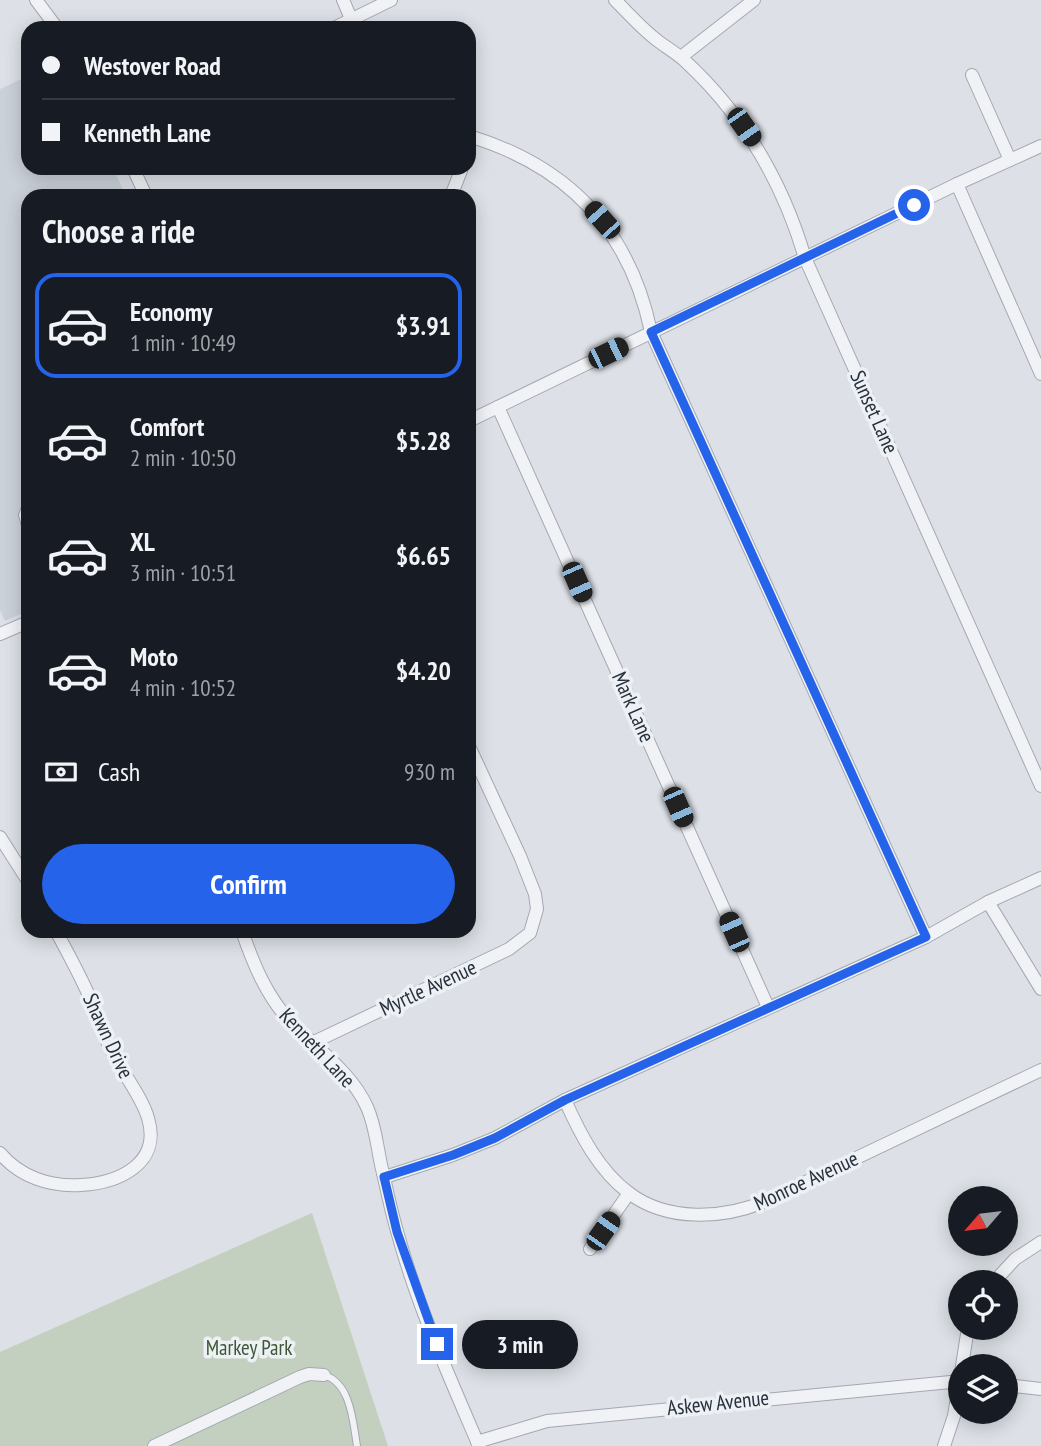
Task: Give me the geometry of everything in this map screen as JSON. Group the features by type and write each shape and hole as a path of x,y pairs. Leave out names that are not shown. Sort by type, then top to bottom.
{"street":[{"path":"36,0 52,21"},
{"path":"343,0 352,21"},
{"path":"358,21 391,0"},
{"name":"Sunset Lane","path":"615,0 635,22 681,57 712,87 754,140 783,194 805,258 1041,786"},
{"path":"681,57 754,0"},
{"path":"972,75 1010,160"},
{"path":"476,143 524,157 566,184 585,201 616,240 629,262 643,297 651,332 926,937"},
{"path":"476,418 957,184 1041,146"},
{"path":"957,184 1041,374"},
{"name":"Mark Lane","path":"498,407 768,1007"},
{"path":"0,634 21,625"},
{"name":"Myrtle Avenue","path":"312,1043 509,950 530,933 537,909 535,894 520,856 476,765"},
{"path":"0,837 21,870"},
{"path":"384,1177 453,1155 495,1138 565,1100 926,937 988,902 1041,878"},
{"path":"988,902 1041,989"},
{"name":"Shawn Drive","path":"0,1153 33,1178 65,1186 84,1185 128,1174 145,1155 149,1143 150,1131 145,1110 112,1052 90,998 60,938"},
{"name":"Kenneth Lane","path":"245,938 260,978 274,1001 312,1043 335,1062 363,1100 376,1133 397,1232 414,1284 478,1444"},
{"name":"Monroe Avenue","path":"565,1100 589,1147 629,1193 669,1210 691,1214 734,1212 756,1206 1041,1070"},
{"path":"590,1249 629,1193"},
{"path":"1005,1270 1015,1259 1041,1242"},
{"path":"154,1446 300,1377 309,1374 324,1375"},
{"name":"Askew Avenue","path":"478,1444 547,1421 948,1382"},
{"path":"1018,1386 1041,1389"},
{"path":"944,1446 951,1424"}],"lane":[{"path":"324,1375 337,1382 344,1390 357,1446"}],"shaded area":[{"path":"21,79 21,175 116,175 123,189 21,189 21,614 5,621 0,610 0,89"}],"green space":[{"name":"Markey Park","path":"312,1213 388,1446 0,1446 0,1352"}],"route":[{"path":"437,1344 397,1232 384,1177 453,1155 495,1138 565,1100 926,937 651,332 914,205"}]}
